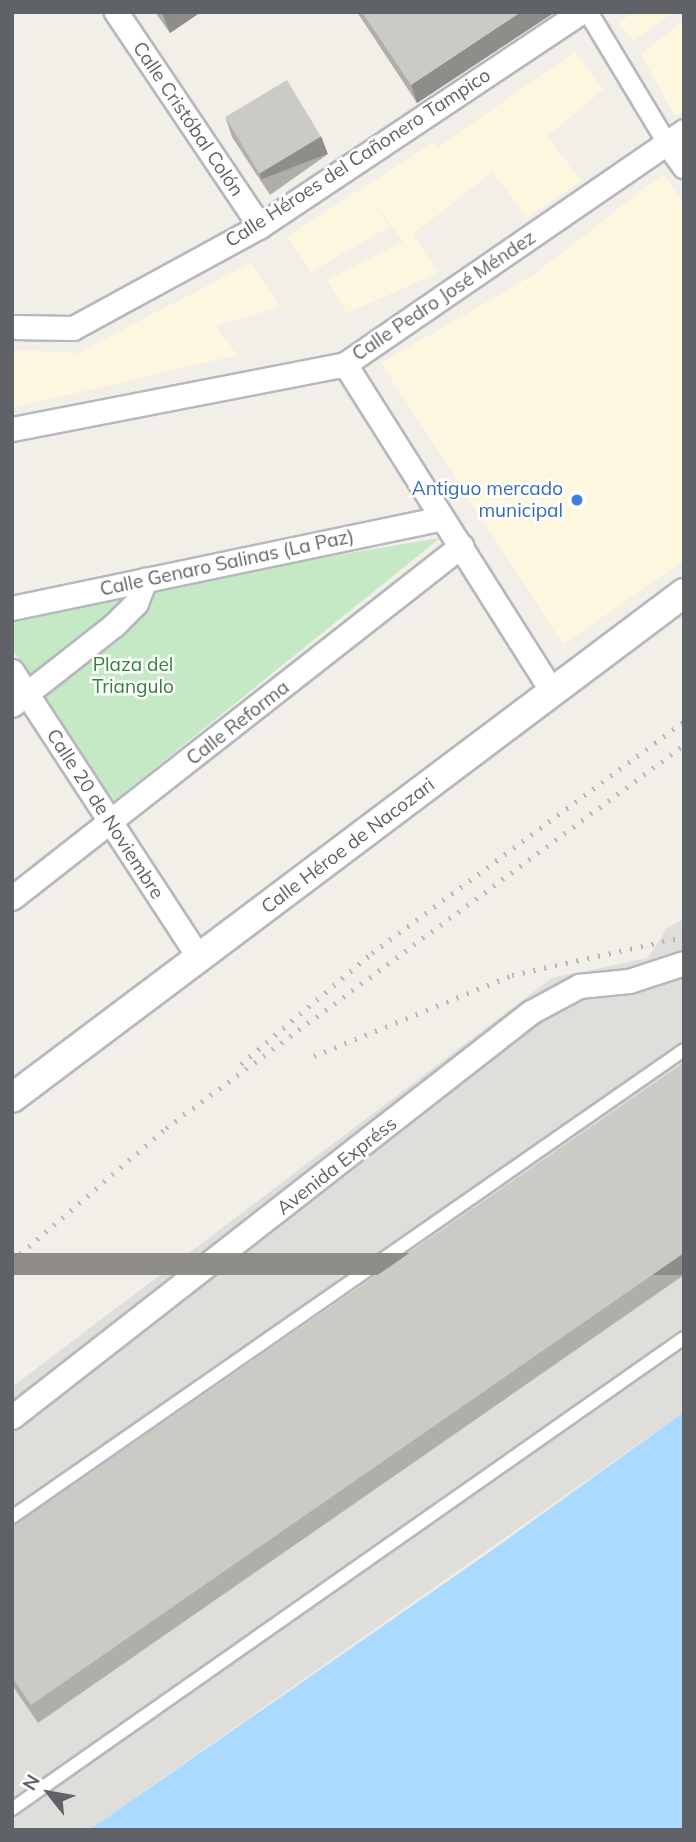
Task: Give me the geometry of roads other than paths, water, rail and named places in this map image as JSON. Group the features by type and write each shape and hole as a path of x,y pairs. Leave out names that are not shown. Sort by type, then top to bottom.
{"street":[{"name":"Calle Cristóbal Colón","path":"116,12 260,226"},
{"name":"Calle Héroes del Cañonero Tampico","path":"12,327 73,328 260,226 581,12"},
{"path":"588,12 675,137 684,166"},
{"name":"Calle Pedro José Méndez","path":"12,429 345,364 675,137"},
{"path":"345,364 552,692"},
{"name":"Calle Genaro Salinas (La Paz)","path":"12,608 442,518"},
{"name":"Calle Reforma","path":"12,898 111,824 461,546"},
{"path":"20,700 114,625 136,603 145,580"},
{"name":"Calle Héroe de Nacozari","path":"12,1098 684,593"},
{"name":"Calle 20 de Noviembre","path":"12,671 20,700 111,824 199,958"},
{"name":"Avenida Expréss","path":"12,1417 531,1012 579,986 629,981 684,963"}],"lane":[{"path":"12,1517 684,1050"},
{"path":"12,1810 684,1338"}],"water":[{"path":"684,1412 684,1830 89,1830 488,1553"}],"railway":[{"path":"241,1064 372,953 684,721"},
{"path":"12,1261 166,1128 684,745"},
{"path":"314,1056 512,975 684,937"}],"place":[{"name":"Antiguo mercado municipal","path":"577,500"}],"park label":[{"name":"Plaza del Triangulo","path":"133,676"}]}
